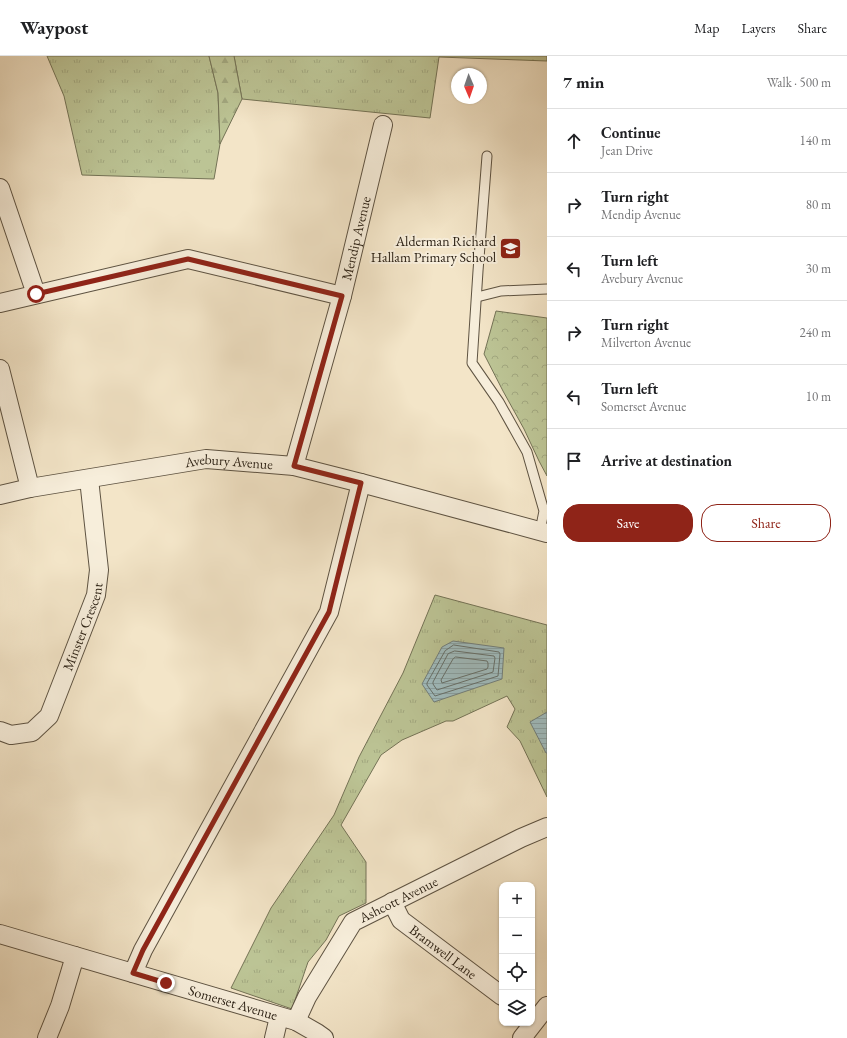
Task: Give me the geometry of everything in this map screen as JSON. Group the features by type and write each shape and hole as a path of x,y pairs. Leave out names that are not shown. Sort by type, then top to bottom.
{"street":[{"name":"Mendip Avenue","path":"294,466 342,296 383,125"},
{"path":"0,188 36,294"},
{"path":"0,303 188,259 342,296"},
{"path":"0,369 30,488"},
{"name":"Avebury Avenue","path":"0,495 30,488 206,459 294,466 544,532"},
{"name":"Minster Crescent","path":"0,731 11,735 32,732 49,716 96,595 99,570 89,479"},
{"path":"133,973 143,950 329,612 361,483"},
{"name":"Ashcott Avenue","path":"274,1038 307,997 353,922 521,838 547,827"},
{"name":"Bramwell Lane","path":"392,902 401,920 499,994"},
{"name":"Somerset Avenue","path":"0,934 288,1019 324,1038"},
{"path":"47,1038 60,1006 75,956"},
{"path":"535,1018 547,1006"},
{"path":"522,1038 530,1026"}],"lane":[{"path":"487,156 472,363 499,402 527,452 544,511 544,532"},
{"path":"476,297 501,291 547,289"}],"green space":[{"path":"47,56 209,56 218,93 220,144 214,179 82,175 64,96"},
{"path":"209,56 234,56 242,99 220,144 218,93"},
{"path":"234,56 547,56 547,61 439,57 430,118 242,99"},
{"path":"496,311 547,318 547,476 484,354"},
{"path":"435,595 547,625 547,797 520,741 507,727 515,709 507,696 453,721 446,721 402,740 381,755 341,825 366,862 366,903 339,916 326,940 308,962 292,1009 231,988 271,908 334,815 359,757 403,673"}],"water":[{"path":"453,641 504,648 502,679 434,702 422,684 442,647"},
{"path":"547,712 547,753 546,753 530,722"}],"place":[{"name":"Alderman Richard Hallam Primary School","path":"511,249"}],"route":[{"path":"36,294 188,259 342,296 294,466 361,483 329,612 143,950 133,973 166,983"}]}
